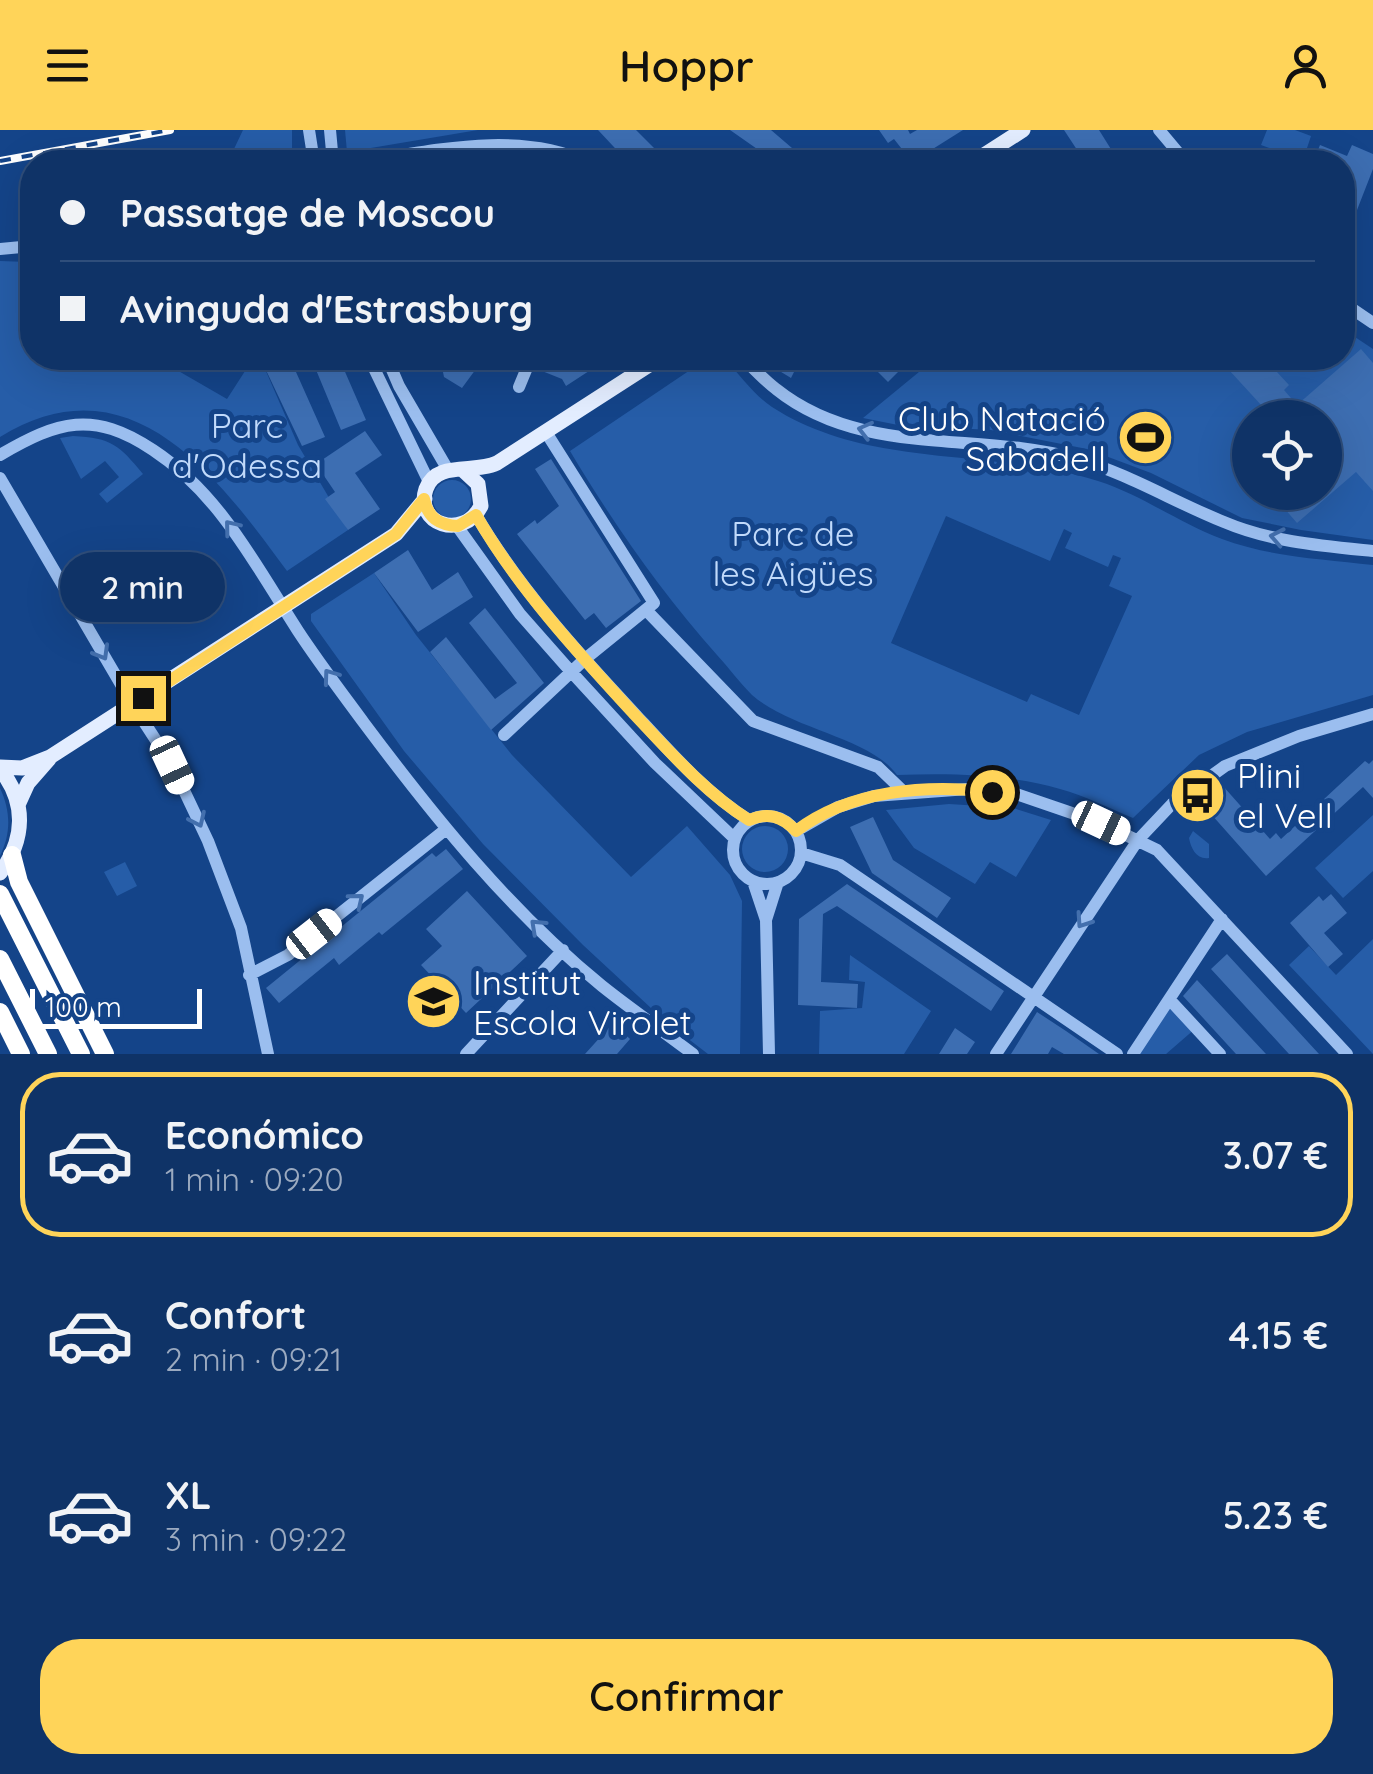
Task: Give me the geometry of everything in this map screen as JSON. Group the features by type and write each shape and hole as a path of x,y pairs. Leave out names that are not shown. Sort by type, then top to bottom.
{"highway":[{"path":"6,865 19,882 105,1054"},
{"path":"0,894 81,1054"},
{"path":"0,959 48,1054"},
{"path":"0,1012 21,1054"}],"main road":[{"path":"979,150 1010,130"},
{"path":"992,150 1024,130"},
{"path":"0,768 22,768 50,757 396,534 424,499 429,482 439,472 498,463 641,370"},
{"path":"396,534 450,525 476,515 481,491 506,467 653,370"},
{"path":"456,470 475,479 481,491"},
{"path":"424,499 429,514 450,525"},
{"path":"18,805 28,782 50,757"},
{"path":"0,768 11,784 21,825 6,865"}],"street":[{"path":"1160,130 1176,150"},
{"path":"446,150 511,141 556,150"},
{"path":"375,370 429,482"},
{"path":"392,370 456,470"},
{"path":"519,387 526,370"},
{"path":"755,370 777,390 847,426 896,437 1016,447 1070,457 1126,475 1247,531 1373,552"},
{"path":"0,455 61,425 89,422 121,432 172,465 246,546 362,721 446,830 518,908 601,985 693,1054"},
{"path":"504,735 654,603 550,437"},
{"path":"0,478 172,765 208,841 240,928 268,1054"},
{"path":"476,515 514,571 585,660 669,751 749,820"},
{"path":"450,525 572,672 656,763 734,838"},
{"path":"646,610 753,721 878,766 904,792"},
{"path":"996,1054 1138,840 1172,804 1225,766 1299,736 1373,714"},
{"path":"796,831 838,806 904,792 968,789 1016,794 1064,809 1157,850 1346,1054"},
{"path":"759,816 780,818 796,831 801,853 794,871 778,882 753,882 744,876 733,858 734,838 749,820 759,816"},
{"path":"248,976 288,955 446,830"},
{"path":"801,853 840,865 1117,1054"},
{"path":"753,882 766,920 769,1054"},
{"path":"766,920 778,882"},
{"path":"1134,1054 1222,918"},
{"path":"466,1054 563,950"},
{"path":"1170,1000 1220,1054"}],"green space":[{"path":"243,130 292,130 292,150 234,149"},
{"path":"345,130 478,130 359,150 347,150"},
{"path":"1267,130 1295,130 1311,136 1306,150 1275,150 1261,145"},
{"name":"Parc d'Odessa","path":"0,261 20,262 20,370 177,370 227,399 246,370 265,370 298,445 348,530 287,571 200,466 166,438 130,419 90,411 47,416 0,437"},
{"name":"Club Natació Sabadell","path":"1355,337 1373,349 1373,540 1242,518 1151,473 1087,449 991,430 898,425 863,418 921,370 1355,370"},
{"name":"Parc de les Aigües","path":"690,370 735,370 772,407 810,427 849,440 1057,471 1114,487 1240,545 1297,557 1373,565 1373,695 1247,732 1199,755 1133,818 1069,792 1020,780 897,775 869,751 788,717 752,695 696,631 621,531 570,451","holes":["946,516 1050,561 1064,529 1072,533 1065,548 1108,567 1113,555 1121,558 1109,586 1132,596 1079,715 1031,694 1027,702 891,643"]},
{"path":"73,436 114,445 143,474 107,503 99,494 119,477 105,461 81,479 60,438"},
{"path":"452,480 465,486 471,499 465,512 452,518 439,512 433,499 439,486"},
{"path":"374,573 416,635 512,755 631,877 687,826 730,875 742,901 740,1054 708,1054 665,1021 483,844 404,751 311,621 311,614"},
{"path":"0,788 8,822 0,856"},
{"path":"949,804 1013,808 1051,820 1016,877 990,862 975,884 914,848 886,810"},
{"path":"1373,815 1373,871 1343,898 1315,868"},
{"path":"765,826 782,832 788,849 782,866 765,872 748,866 742,849 748,832"},
{"path":"1193,831 1209,844 1209,858 1193,850 1189,838"},
{"path":"125,862 137,886 117,896 104,872"},
{"path":"1373,939 1373,1054 1289,965 1309,946 1336,975"},
{"path":"850,955 931,1011 904,1054 819,1054 820,1011 862,1008 865,982 849,980"},
{"path":"1170,1000 1196,1028 1166,1054 1133,1054"}],"building":[{"path":"598,130 636,130 656,150 617,150"},
{"path":"730,130 771,130 793,150 759,150"},
{"path":"879,130 908,130 910,134 917,130 963,130 931,150 903,150 894,139 888,143"},
{"path":"1064,130 1099,130 1112,150 1077,150"},
{"path":"1352,145 1373,154 1373,169 1355,215"},
{"path":"1361,349 1373,363 1373,491 1356,472 1342,484 1342,400 1303,400 1337,370 1355,370 1355,354"},
{"path":"266,370 301,370 296,372 325,437 302,446"},
{"path":"316,370 344,370 366,420 341,430"},
{"path":"475,370 462,388 444,377 443,372"},
{"path":"540,370 591,370 566,386 562,379"},
{"path":"778,370 795,370 791,378"},
{"path":"876,370 900,370 888,382"},
{"path":"1229,370 1275,370 1289,385 1284,390 1293,400 1256,400"},
{"path":"365,431 382,455 355,473 380,509 348,530 325,499 335,492 316,464"},
{"path":"551,459 641,601 606,628 594,613 585,620 517,534 559,506 535,469"},
{"path":"1286,510 1312,510 1297,523"},
{"path":"408,550 432,590 458,572 473,597 418,632 374,573"},
{"path":"485,608 544,683 491,730 430,652 446,637 495,699 517,683 469,623"},
{"path":"1373,760 1373,798 1363,787 1266,876 1203,805 1223,786 1270,839 1276,833 1281,839 1365,761 1369,764"},
{"path":"873,817 893,860 951,898 937,918 872,873 850,827"},
{"path":"446,849 463,869 382,935 379,932 339,965 334,958 279,1003 266,988 432,853 436,857"},
{"path":"847,884 1004,991 991,1011 837,906 823,914 821,982 858,984 857,1008 798,1005 799,919"},
{"path":"467,891 527,956 466,1013 421,965 442,946 426,929"},
{"path":"1331,894 1347,913 1324,933 1343,954 1328,967 1290,923 1319,896 1323,901"},
{"path":"1227,954 1319,1054 1289,1054 1211,969"},
{"path":"1197,980 1266,1054 1236,1054 1183,996"},
{"path":"1037,1012 1099,1054 1064,1054 1052,1047 1048,1054 1011,1054"},
{"path":"613,1023 630,1039 617,1054 585,1054"},
{"path":"955,1028 975,1042 967,1054 939,1054"}],"railway":[{"path":"60,150 170,130"},
{"path":"0,161 20,157"}],"place":[{"name":"Club Natació Sabadell","path":"1145,438"},
{"name":"Plini el Vell","path":"1198,795"},
{"name":"Institut Escola Virolet","path":"434,1002"}],"route":[{"path":"143,698 396,534 424,499 429,514 440,524 458,526 476,515 537,601 592,668 669,751 749,820 769,815 789,823 796,831 838,806 874,796 916,790 992,792"}]}
